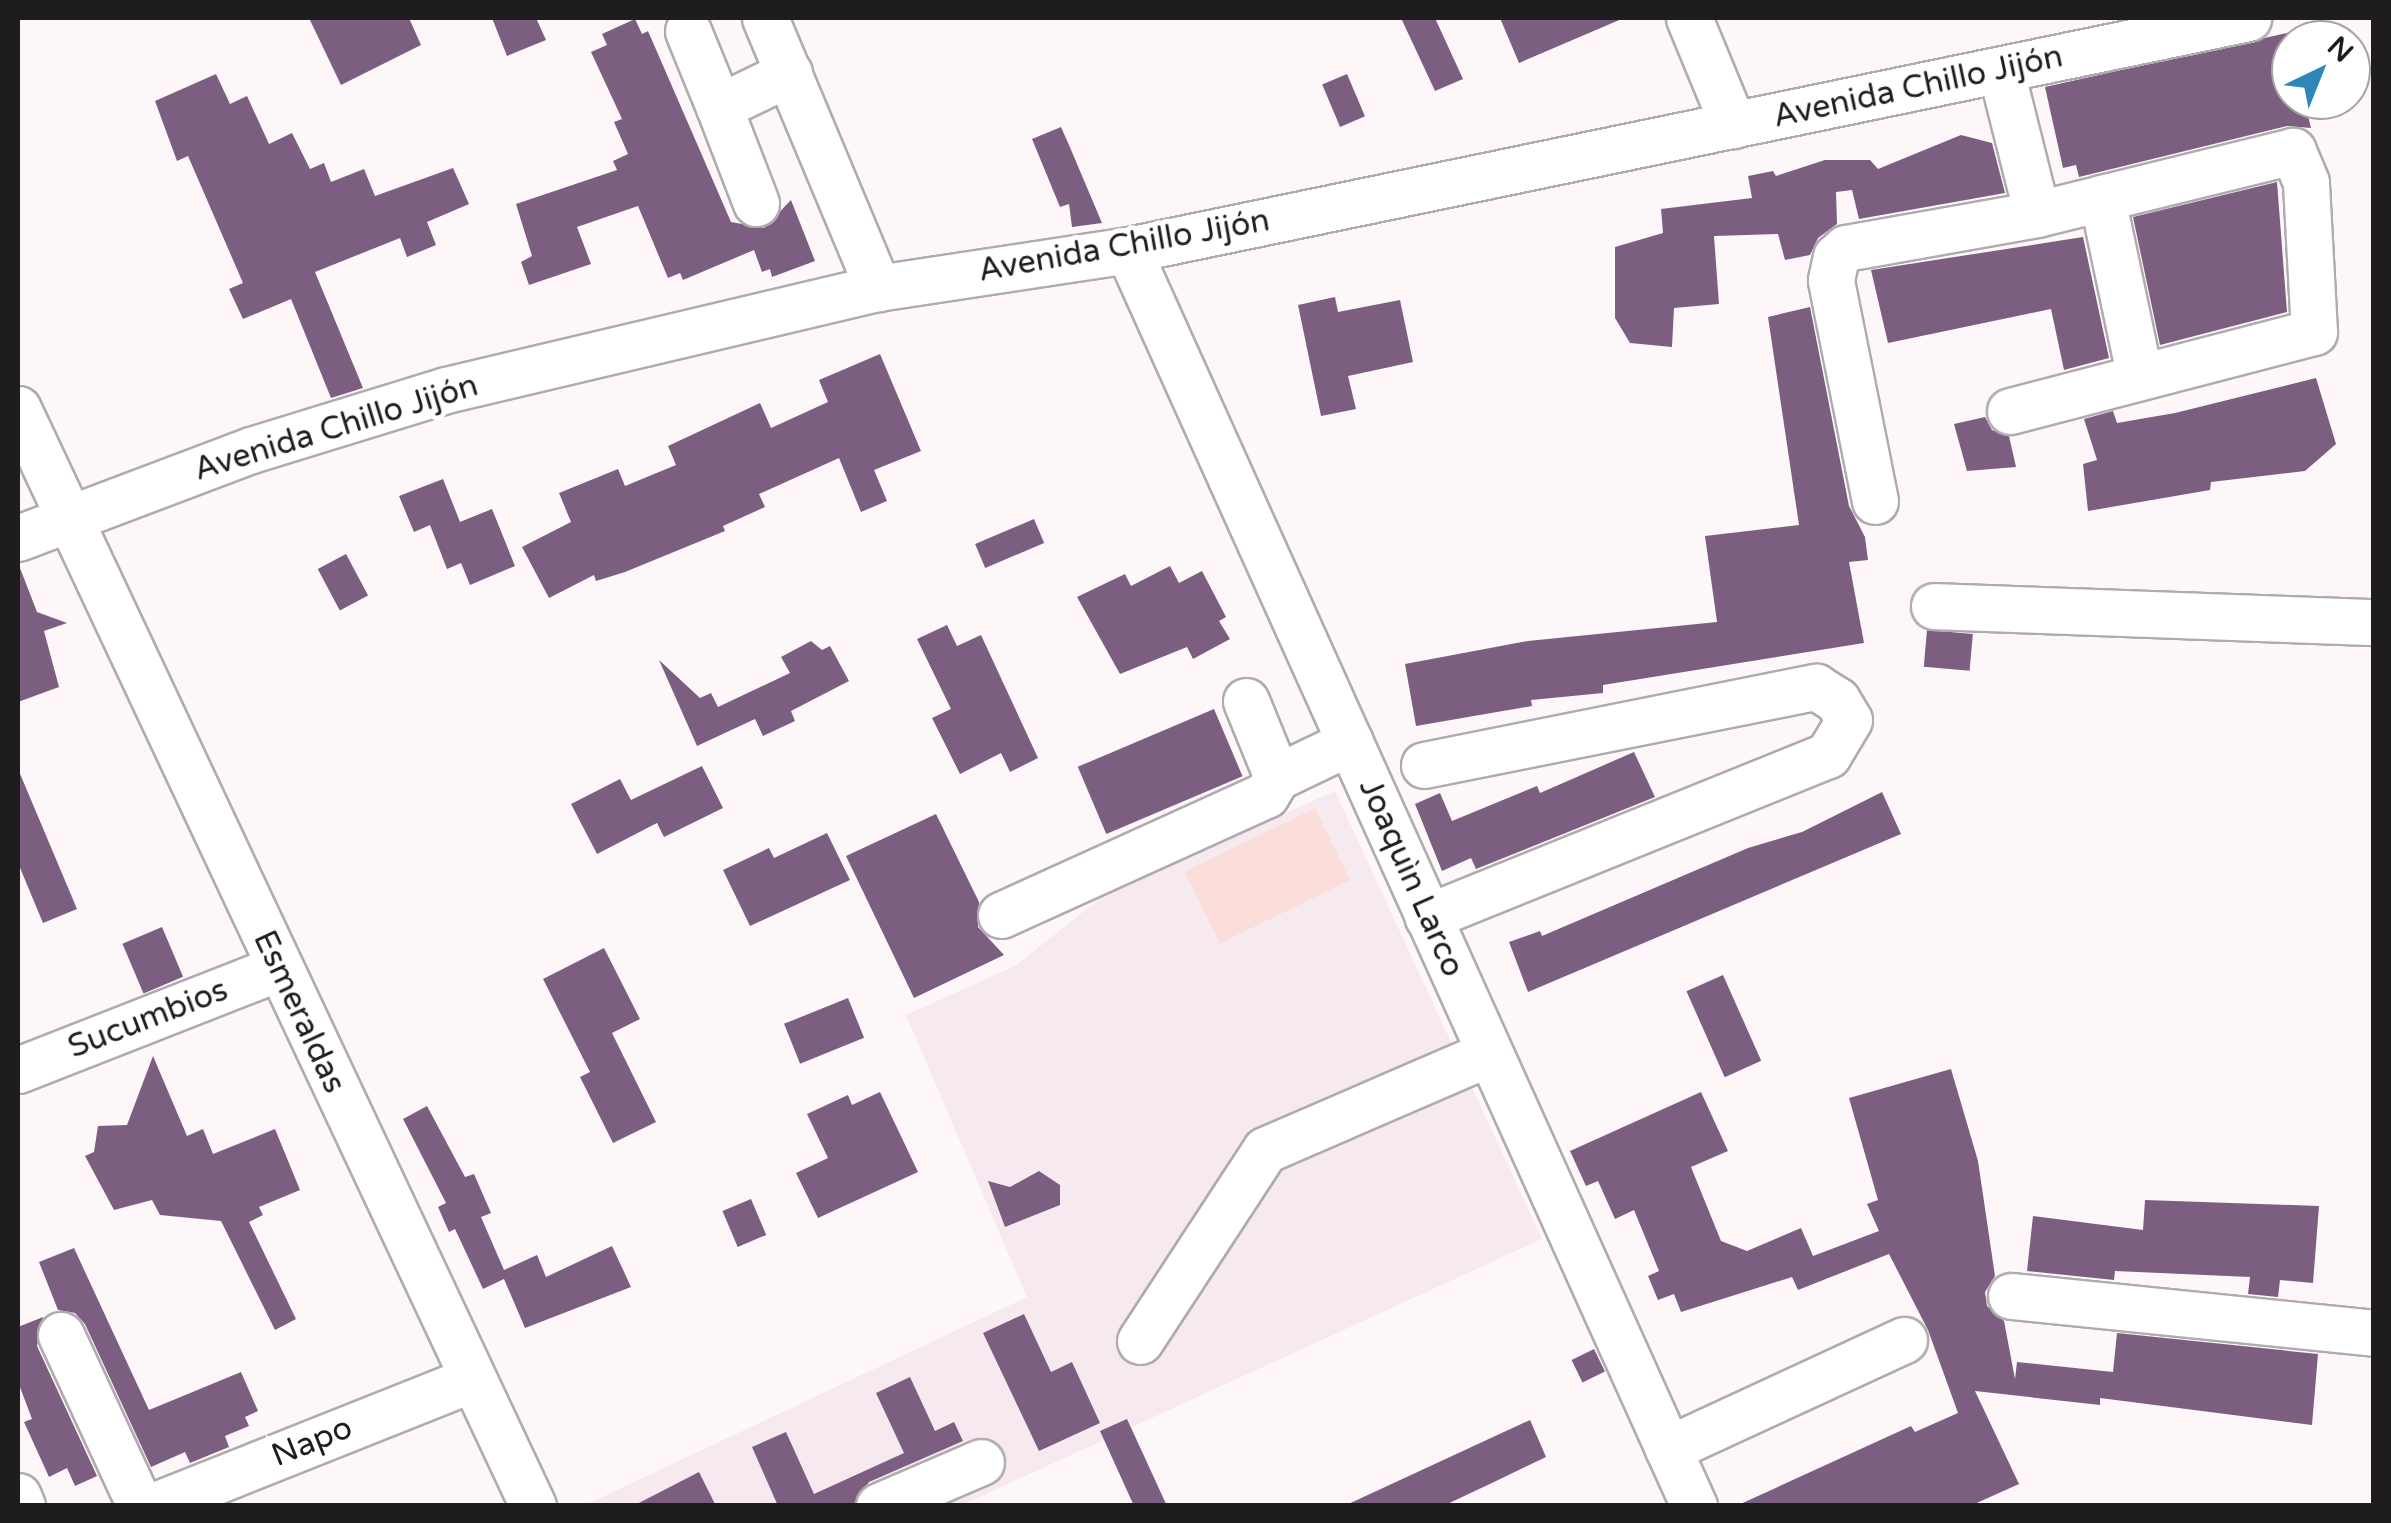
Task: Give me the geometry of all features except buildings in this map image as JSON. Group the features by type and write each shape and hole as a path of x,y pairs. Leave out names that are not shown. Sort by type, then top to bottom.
{"street":[{"path":"766,18 878,288"},
{"path":"1689,18 1733,125"},
{"name":"Avenida Chillo Jijón","path":"18,538 251,450 446,390 878,288 1128,250 2248,18"},
{"path":"688,31 756,203"},
{"path":"2001,70 2037,214"},
{"path":"718,107 789,73"},
{"path":"1874,501 1831,280 1836,257 1846,248 2037,214 2293,151 2306,182 2314,332 2139,374 2010,411"},
{"path":"2102,198 2139,374"},
{"name":"Joaquìn Larco","path":"1128,250 1694,1506"},
{"name":"Esmeraldas","path":"18,409 533,1506"},
{"path":"1934,606 2374,622"},
{"path":"1424,764 1816,687 1838,700 1849,720 1828,755 1428,916"},
{"path":"1246,701 1277,777"},
{"path":"1001,915 1266,795 1277,777 1350,742"},
{"name":"Sucumbios","path":"18,1070 278,968"},
{"path":"1140,1341 1265,1150 1489,1053"},
{"path":"2012,1296 2374,1334"},
{"path":"60,1335 140,1506"},
{"path":"1668,1449 1904,1340"},
{"name":"Napo","path":"152,1506 472,1379"},
{"path":"879,1506 981,1462"},
{"path":"18,1496 22,1506"}],"shaded area":[{"path":"1335,791 1542,1239 962,1505 583,1506 1027,1297 906,1015 1015,966 1108,892"},
{"path":"1315,808 1350,880 1220,943 1185,872"}]}
